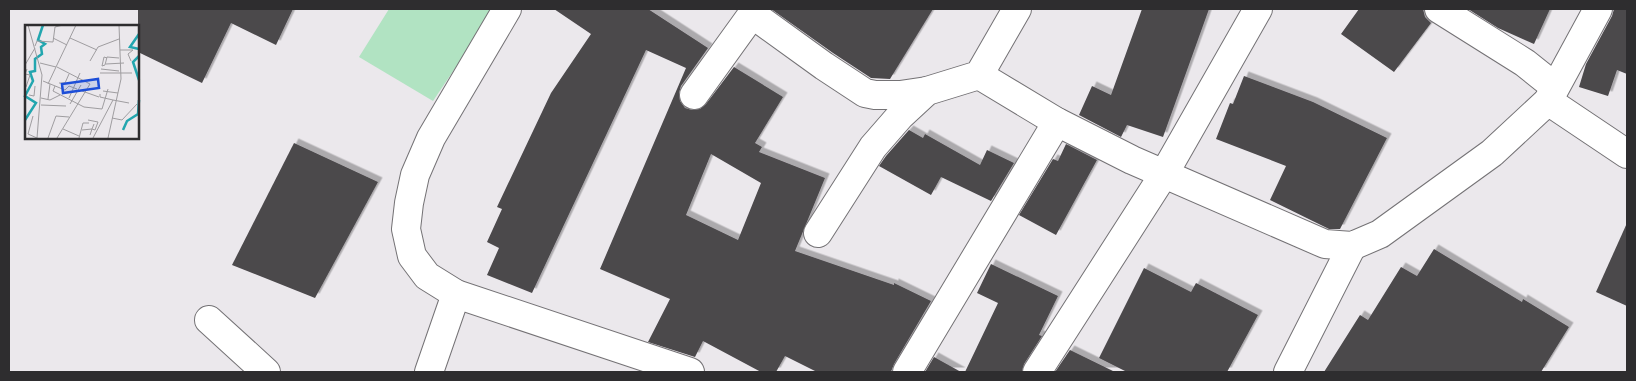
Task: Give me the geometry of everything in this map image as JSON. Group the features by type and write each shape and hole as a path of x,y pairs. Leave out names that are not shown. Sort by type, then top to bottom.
{"street":[{"path":"507,9 431,138 415,175 406,229 412,256 427,276 456,294 690,372"},
{"path":"694,95 754,11 824,66 865,93 900,95 927,91 979,75 1017,9"},
{"path":"1037,372 1164,174 1258,9"},
{"path":"1439,9 1524,63 1551,94 1627,154"},
{"path":"979,75 1057,122 1132,160 1325,244 1352,246 1380,234 1492,153 1551,94 1598,9"},
{"path":"818,233 873,147 900,116 927,91"},
{"path":"907,372 1057,122"},
{"path":"1288,372 1352,246"},
{"path":"429,372 456,294"},
{"path":"209,320 266,372"}],"green space":[{"path":"389,9 495,9 433,101 359,57"}],"building":[{"path":"138,9 293,9 276,45 231,23 202,83 139,52"},
{"path":"554,9 648,9 708,48 681,86 679,93 680,101 685,108 692,110 700,109 706,104 734,67 783,97 755,143 762,147 759,152 825,178 795,251 894,285 894,283 931,301 891,372 817,372 785,356 776,372 761,372 703,341 695,357 648,342 670,299 600,269 686,68 646,50 532,293 487,275 499,248 487,242 502,209 497,207 551,93 591,34","holes":["711,154 761,183 738,240 686,215"]},
{"path":"771,9 933,9 890,79 871,78"},
{"path":"1142,9 1209,9 1163,137 1127,125 1121,137 1079,115 1092,86 1111,95"},
{"path":"1359,9 1423,9 1425,17 1431,23 1394,72 1341,34"},
{"path":"1468,9 1550,9 1534,44 1498,28"},
{"path":"1614,9 1627,9 1627,74 1617,70 1608,96 1579,87 1586,64"},
{"path":"1244,76 1313,102 1387,138 1340,229 1329,229 1270,200 1286,166 1216,139 1230,103 1233,104"},
{"path":"909,130 923,138 925,134 980,165 987,150 1014,163 991,201 941,177 931,195 879,166"},
{"path":"294,143 378,182 315,298 232,265"},
{"path":"1066,144 1097,160 1056,235 1019,215 1053,159 1058,161"},
{"path":"1627,223 1627,306 1596,292"},
{"path":"1434,249 1522,302 1523,299 1569,327 1541,372 1324,372 1360,315 1368,320 1401,267 1417,276"},
{"path":"991,264 1058,296 1039,335 1042,336 1024,364 1022,372 965,372 998,303 977,293"},
{"path":"1144,268 1191,292 1196,283 1258,315 1227,372 1127,372 1099,358"},
{"path":"1070,350 1115,372 1055,372"},
{"path":"934,357 961,372 925,372"}]}
